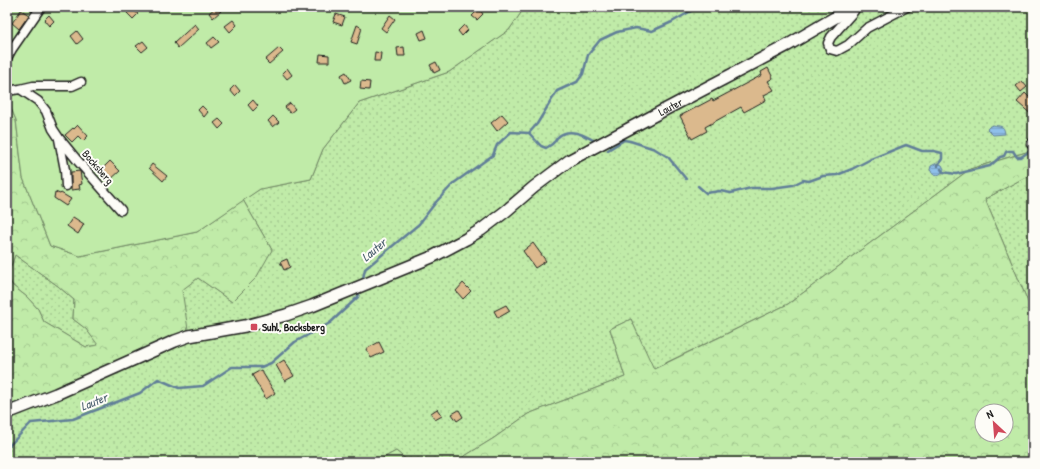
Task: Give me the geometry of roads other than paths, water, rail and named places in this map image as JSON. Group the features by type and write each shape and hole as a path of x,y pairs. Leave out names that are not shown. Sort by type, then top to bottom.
{"street":[{"path":"7,58 16,42 41,7"},
{"path":"853,7 854,11 831,37 828,43 830,49 837,51 848,45 867,28 907,7"},
{"name":"Lauter","path":"7,413 56,394 175,341 189,336 245,326 286,315 353,290 432,257 481,230 506,211 534,186 570,160 788,45 853,7"},
{"path":"7,91 33,86 72,86 81,82"},
{"name":"Bocksberg","path":"20,89 38,102 46,111 59,138 121,210"},
{"name":"Bocksberg","path":"59,138 65,170 66,186"}],"water":[{"path":"993,125 1003,127 1005,134 993,135 987,129"},
{"path":"937,163 942,165 944,169 943,172 937,175 933,174 930,170 931,166"}],"waterway":[{"name":"Lauter","path":"362,283 365,269 419,224 436,202 454,183 493,155 497,145 511,132 529,133 537,124 557,91 577,82 583,74 588,55 600,40 617,32 636,28 652,31 672,22 691,11 694,7"},
{"path":"529,133 541,146 546,148 552,144 557,137 562,134 572,132 586,136 595,141"},
{"path":"608,150 624,140 655,149 668,157 686,179"},
{"path":"698,186 706,193 720,191 731,193 751,188 772,188 793,185 803,180 809,181 823,176 837,175 906,145 922,151 942,153 942,159 938,166"},
{"path":"941,169 943,172 956,174 990,166 1009,151 1013,151 1017,157 1021,157 1033,149"},
{"name":"Lauter","path":"7,448 31,423 73,419 140,393 158,379 179,388 203,386 232,367 261,367 271,363 295,342 330,323 358,297 360,290"}],"place":[{"name":"Suhl, Bocksberg","path":"254,327"}]}
